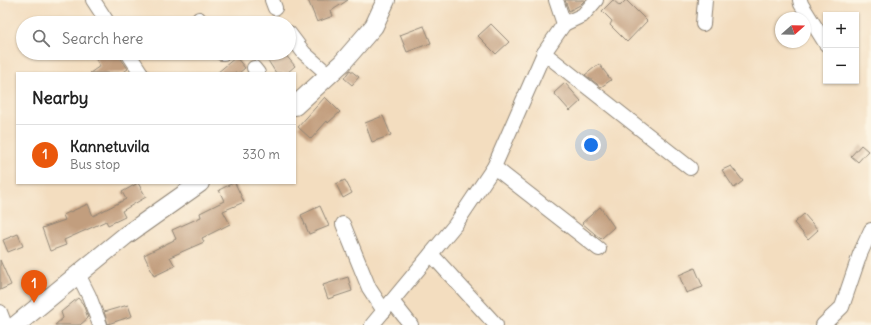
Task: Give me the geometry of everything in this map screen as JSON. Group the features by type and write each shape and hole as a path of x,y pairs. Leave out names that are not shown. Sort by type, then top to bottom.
{"main road":[{"path":"296,105 342,63 374,26 386,0"},
{"path":"16,325 125,236 199,184"}],"street":[{"path":"93,0 103,16"},
{"path":"556,0 564,24"},
{"path":"372,325 456,225 494,167 544,53 564,24 583,15 596,0"},
{"path":"703,24 705,0"},
{"path":"800,0 823,39"},
{"path":"296,42 304,53 329,75"},
{"path":"544,53 690,168"},
{"path":"133,60 140,72"},
{"path":"494,167 599,250"},
{"path":"343,224 369,288 388,306 412,325"},
{"path":"823,325 842,306 860,254 871,230"},
{"path":"431,254 496,325"},
{"path":"78,274 89,296 100,325"},
{"path":"0,312 6,325"}],"building":[{"path":"308,0 348,0 331,11 333,16 317,22"},
{"path":"565,0 585,0 580,5 569,11"},
{"path":"613,0 620,6 626,0 647,21 627,42 610,25 612,21 602,11"},
{"path":"491,24 509,42 496,54 478,36"},
{"path":"424,26 431,43 407,52 400,35"},
{"path":"96,60 122,60 128,69 124,72 91,72 100,66"},
{"path":"232,60 238,60 245,68 240,72 218,72"},
{"path":"268,60 290,60 295,66 288,72 275,72"},
{"path":"599,64 611,80 601,87 585,75"},
{"path":"350,70 359,77 352,85 344,78"},
{"path":"565,83 581,101 570,111 554,93"},
{"path":"325,97 340,112 328,123 327,121 311,139 298,127"},
{"path":"383,116 391,135 372,142 365,123"},
{"path":"861,145 868,151 858,162 851,156"},
{"path":"731,166 743,181 734,188 722,170"},
{"path":"345,180 352,193 343,198 336,184"},
{"path":"139,184 146,197 122,211 125,217 108,225 106,221 64,240 66,245 50,251 42,228 65,220 63,215 88,204 93,216 126,199 122,192"},
{"path":"231,184 235,184 244,202 223,211 230,224 202,238 204,242 170,257 175,266 154,276 144,255 176,239 172,230 201,217 200,213 224,201 219,190"},
{"path":"320,206 329,226 309,234 301,215"},
{"path":"600,207 614,227 601,239 582,223"},
{"path":"804,214 818,230 808,239 794,223"},
{"path":"18,234 23,246 8,252 3,240"},
{"path":"0,260 11,285 0,290"},
{"path":"695,268 703,287 686,293 679,275"},
{"path":"348,277 352,291 328,299 323,285"},
{"path":"78,298 83,304 88,318 80,325 55,325 63,318 61,312"},
{"path":"128,305 132,316 108,324 104,312"}],"place":[{"name":"Kannetuvila","path":"34,303"}]}
